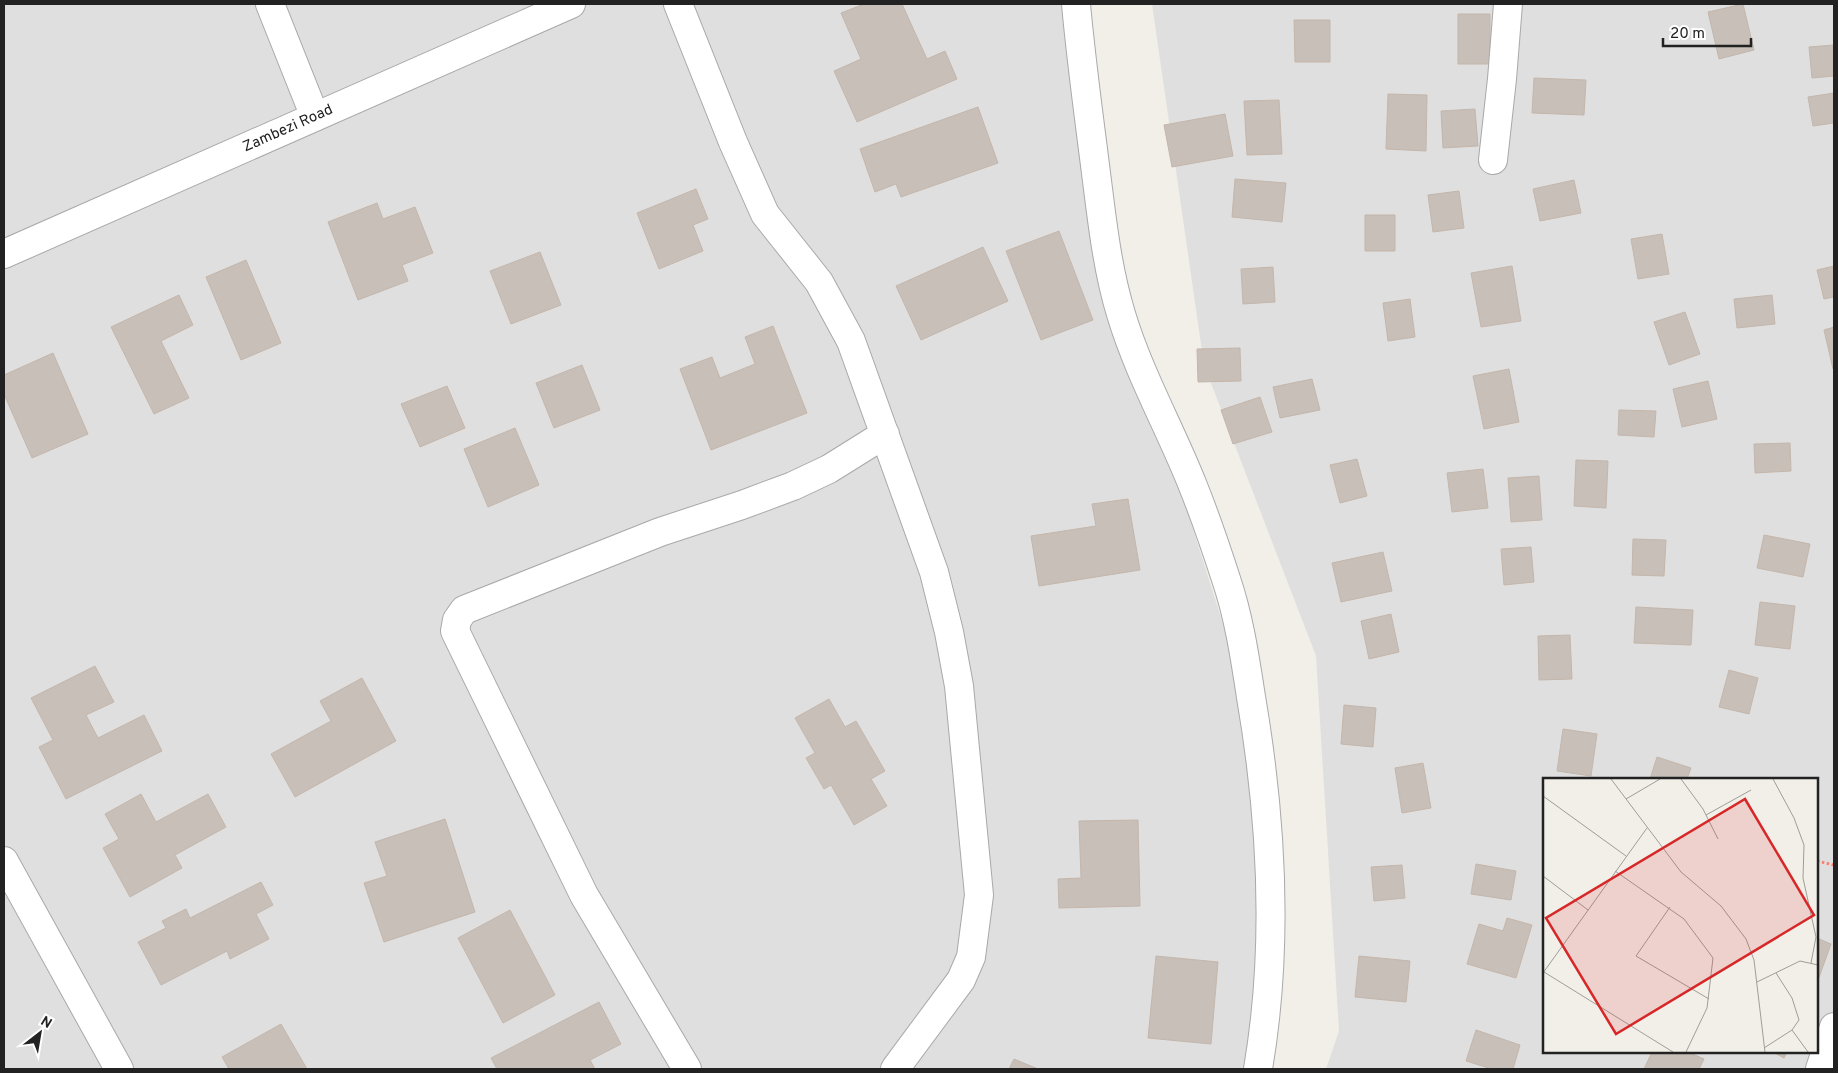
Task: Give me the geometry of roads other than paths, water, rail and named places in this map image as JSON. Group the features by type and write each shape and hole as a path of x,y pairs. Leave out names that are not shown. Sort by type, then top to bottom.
{"street":[{"path":"270,4 288,45 315,117"},
{"name":"Zambezi Road","path":"4,254 571,4"},
{"path":"678,4 764,214 819,282 851,341 934,572 952,650 959,686 979,895 971,957 961,980 895,1069"},
{"path":"1076,4 1104,238 1121,315 1145,382 1193,486 1228,583 1249,682 1259,744 1266,808 1270,886 1271,964 1266,1023 1258,1069"},
{"path":"1493,160 1508,4"},
{"path":"687,1069 584,895 456,631 457,620 464,610 660,532 793,486 829,469 886,434"},
{"path":"4,862 119,1069"},
{"path":"1820,1069 1834,1027"}]}
